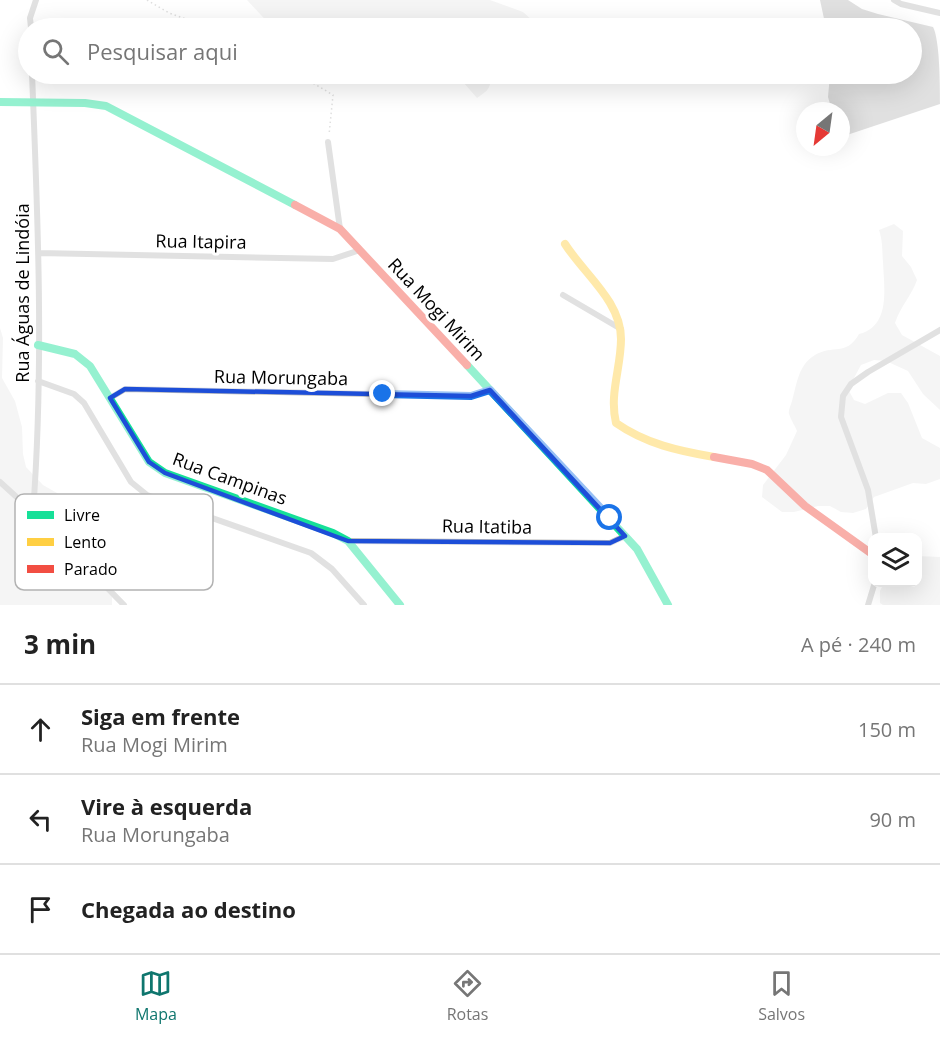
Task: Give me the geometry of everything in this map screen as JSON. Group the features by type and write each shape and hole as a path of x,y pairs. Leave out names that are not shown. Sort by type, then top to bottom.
{"street":[{"path":"30,18 36,0"},
{"path":"894,0 911,7 940,13"},
{"name":"Rua Águas de Lindóia","path":"32,84 39,253 38,381 34,494"},
{"name":"Rua Mogi Mirim","path":"0,102 85,103 106,106 340,229 637,549 668,605"},
{"path":"328,142 340,229"},
{"path":"565,244 575,262 612,304 621,329 613,403 616,423 634,435 659,445 760,466 775,476 803,504 868,550"},
{"name":"Rua Itapira","path":"39,253 333,259 360,250"},
{"path":"563,295 621,329"},
{"path":"875,533 868,490 841,417 843,396 851,384 868,372 940,330"},
{"name":"Rua Campinas","path":"38,345 75,354 90,366 149,462 165,473 333,533 348,541 400,605"},
{"path":"38,381 74,394 84,403 131,482 146,494"},
{"name":"Rua Morungaba","path":"110,398 125,389 460,396 471,396 490,390"},
{"path":"0,482 15,496"},
{"path":"213,518 310,553 332,570 364,605"},
{"name":"Rua Itatiba","path":"348,541 610,543 625,536"},
{"path":"868,605 872,599 874,587"},
{"path":"109,590 124,605"}],"path":[{"path":"147,0 169,13 183,18"},
{"path":"315,84 333,95 328,142"}],"highlighted area":[{"path":"125,389 471,396 490,390 625,536 610,543 348,541 165,473 149,462 110,398"}],"shaded area":[{"path":"247,0 490,0 523,12 530,18 264,18"},
{"path":"820,0 848,0 862,9 895,18 824,18"},
{"path":"922,24 933,27 938,53 940,104 850,134 850,102 829,102 829,84 922,84"},
{"path":"465,84 490,84 487,90 477,98"},
{"path":"894,224 903,231 902,256 911,267 917,280 895,323 902,335 940,356 940,410 923,394 908,371 886,361 874,360 861,365 848,389 854,400 865,404 888,393 901,393 908,403 922,438 940,448 940,479 926,484 913,483 874,497 866,509 853,513 841,512 830,506 782,512 762,497 763,485 786,455 797,431 789,412 799,375 809,359 828,350 844,348 876,323 881,315 884,294 879,230"},
{"path":"0,328 3,338 2,378 15,401 22,427 26,467 43,485 59,494 15,494 15,590 112,590 112,605 0,605"},
{"path":"922,556 940,557 940,605 883,605 880,603 882,587 922,587"}],"traffic: fast":[{"path":"0,102 85,103 106,106 295,205"},
{"path":"38,345 75,354 90,366 149,462 165,473 333,533 348,541 400,605"},
{"path":"467,365 637,549 668,605"}],"traffic: slow":[{"path":"565,244 600,288 615,312 619,325 621,339 614,402 616,423 663,446 714,457"}],"traffic: jam":[{"path":"295,205 340,229 467,365"},
{"path":"714,457 752,464 767,470 805,506 868,551"}],"route":[{"path":"383,394 471,396 490,390 610,518"}]}
